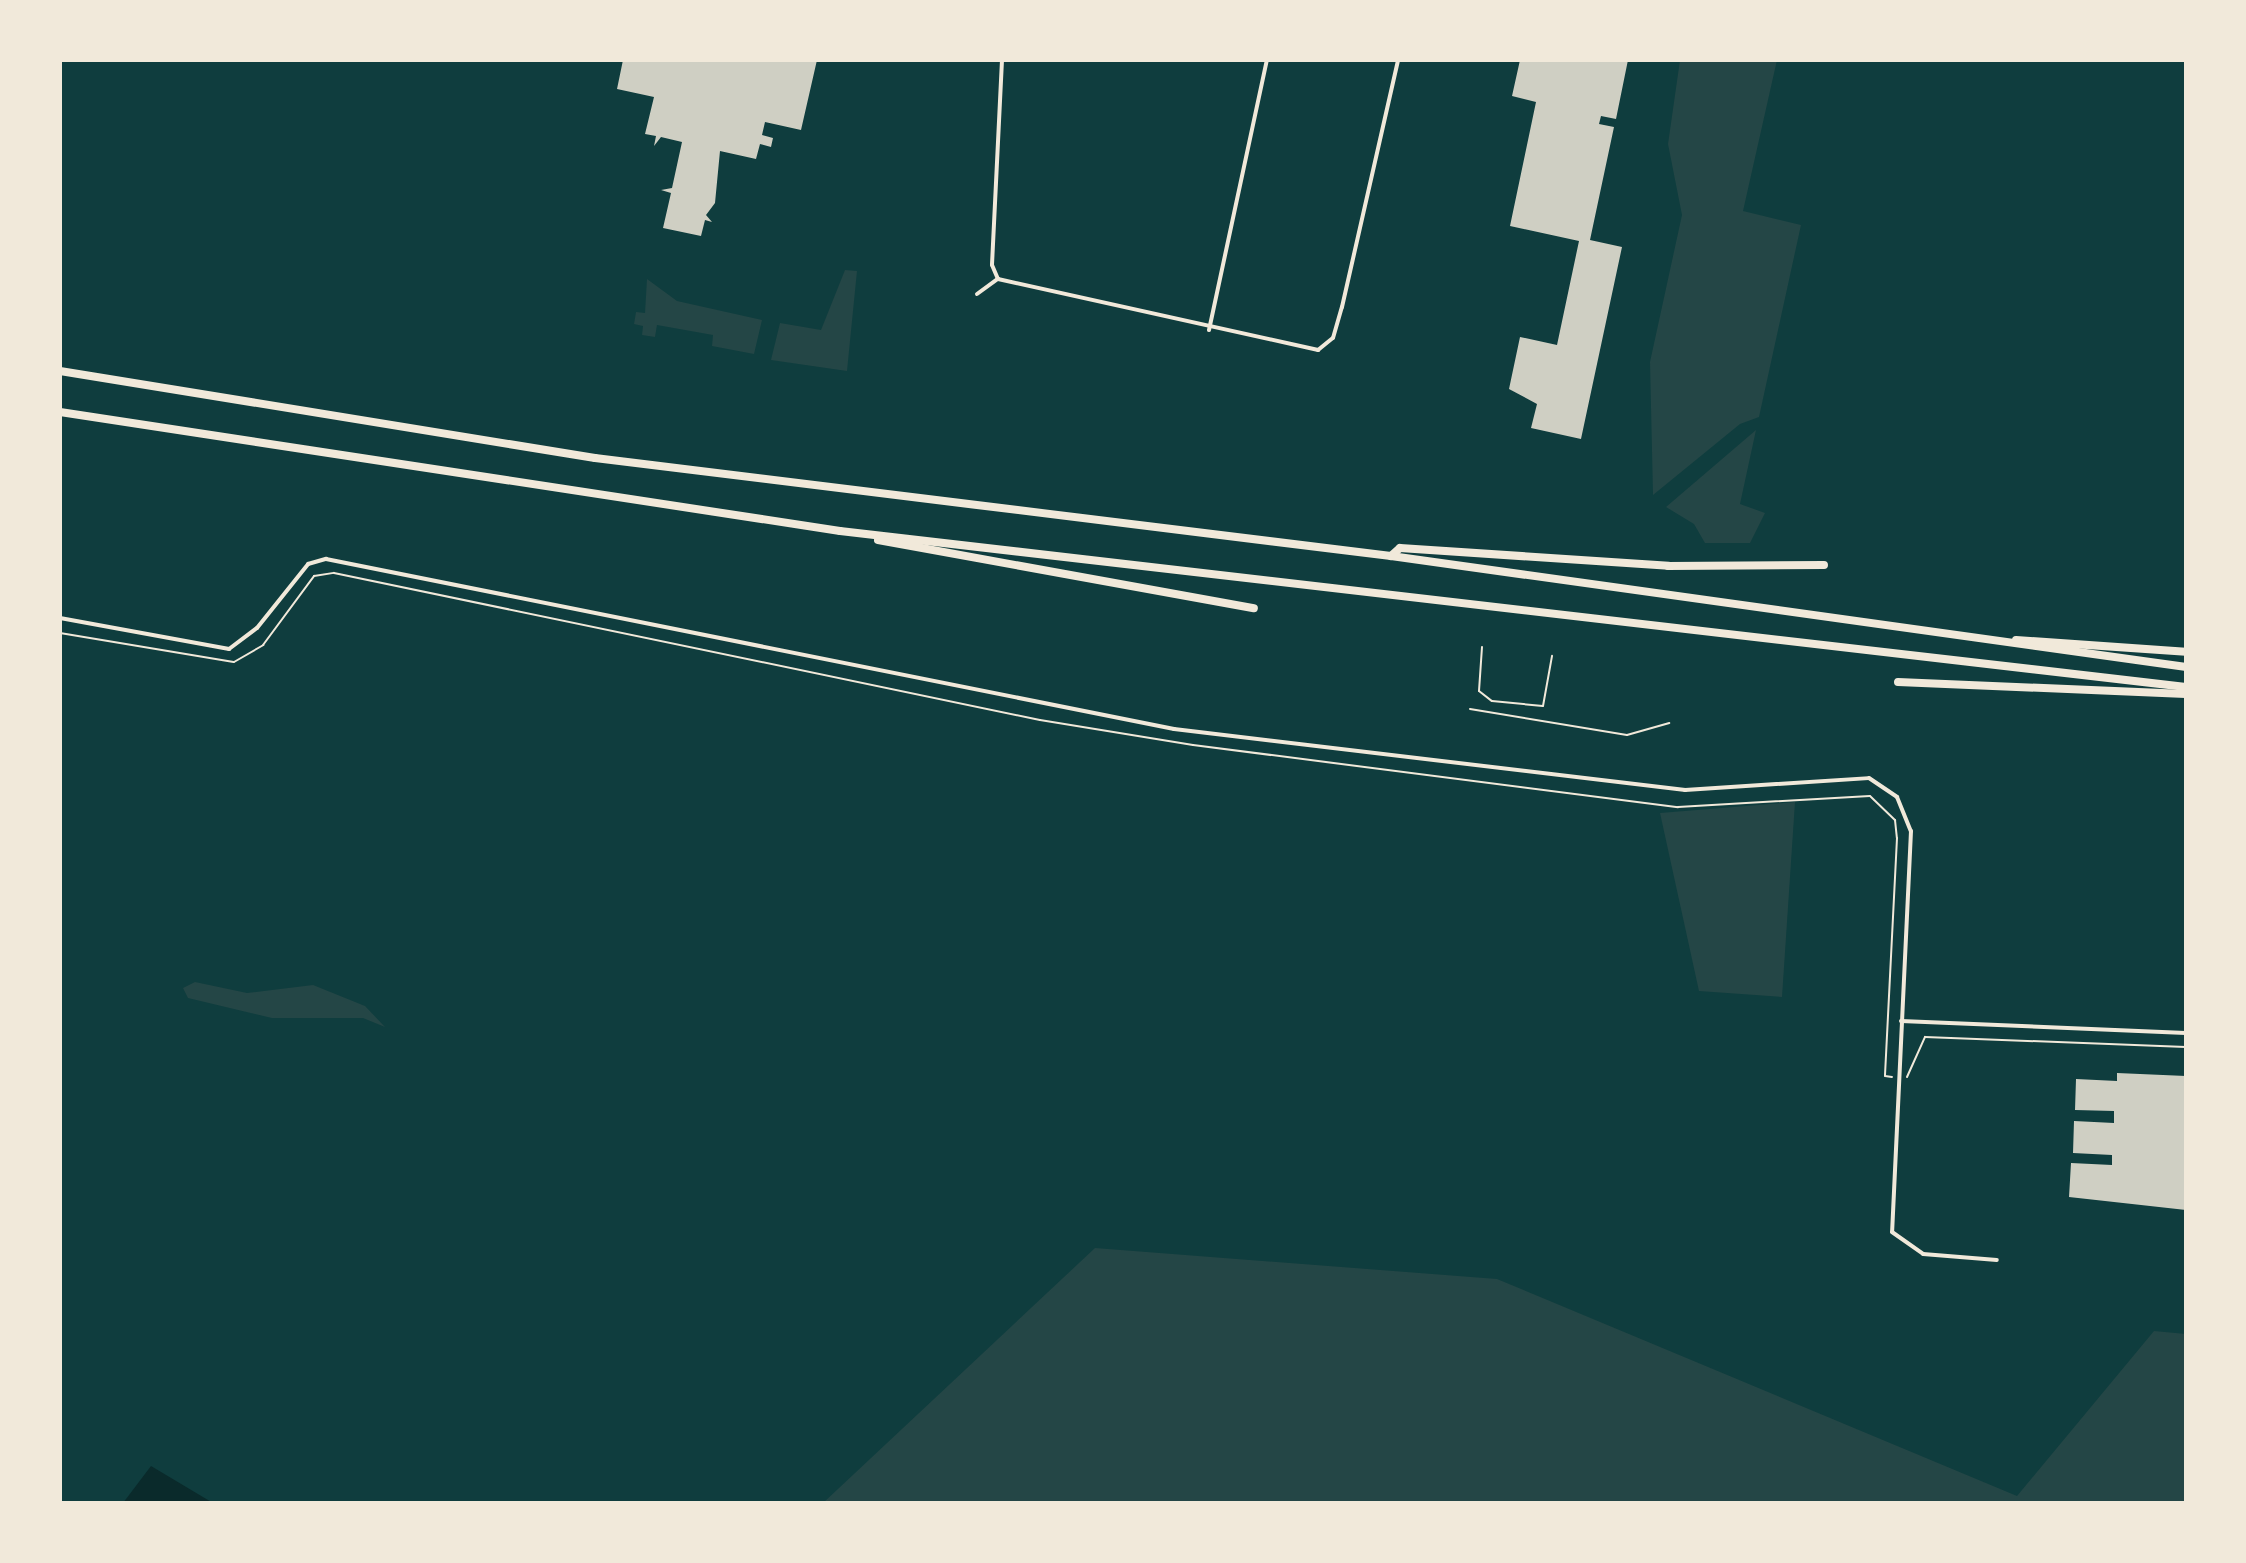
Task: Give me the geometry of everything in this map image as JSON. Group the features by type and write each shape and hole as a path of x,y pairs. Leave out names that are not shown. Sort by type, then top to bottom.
{"highway":[{"path":"60,371 595,458 1391,556 2186,667"},
{"path":"60,412 840,531 1254,608"},
{"path":"840,531 2186,687"},
{"path":"1391,556 1400,548 1668,566 1824,565"},
{"path":"1984,639 2186,652"},
{"path":"1898,682 2186,694"}],"street":[{"path":"998,279 992,265 1002,60"},
{"path":"1209,330 1267,60"},
{"path":"977,294 998,279 1209,330 1318,350 1333,338 1398,60"},
{"path":"60,618 229,649 257,628 308,564 326,559 1174,729 1685,790 1869,778 1897,797 1911,831 1892,1232 1923,1254 1997,1260"},
{"path":"1901,1021 2186,1033"}],"lane":[{"path":"1482,647 1479,691 1492,701 1543,706 1552,656"},
{"path":"1470,709 1627,735 1669,723"}],"path":[{"path":"60,633 234,662 263,645 314,576 334,573 1040,720 1193,745 1678,807 1870,796 1895,820 1897,838 1885,1076"},
{"path":"1912,1078 1914,1048 1925,1037 2186,1047"}],"shaded area":[{"path":"1680,60 1777,60 1743,211 1801,225 1759,417 1740,424 1653,495 1650,362 1682,215 1668,144"},
{"path":"845,270 857,271 847,371 771,360 780,323 821,330"},
{"path":"647,279 677,301 762,320 754,354 712,346 713,335 657,325 655,337 642,335 643,326 634,324 636,312 645,313"},
{"path":"1756,430 1740,504 1765,513 1750,543 1705,543 1694,524 1666,507"},
{"path":"1795,802 1782,997 1699,991 1660,813"},
{"path":"195,982 247,993 313,985 365,1006 385,1027 363,1018 272,1018 188,998 183,988"},
{"path":"1095,1248 1497,1279 2017,1496 2154,1331 2186,1334 2186,1503 823,1503"},
{"path":"151,1466 213,1503 123,1503"}],"building":[{"path":"623,60 817,60 801,130 765,122 762,135 773,138 771,147 760,144 756,159 720,151 715,203 706,215 712,222 705,220 701,236 663,228 671,193 661,190 672,188 682,142 661,137 654,146 656,136 645,134 654,97 617,89"},
{"path":"1520,60 1628,60 1616,119 1601,116 1599,124 1614,127 1590,240 1622,247 1581,439 1531,428 1537,404 1509,389 1520,337 1557,345 1579,241 1510,226 1536,102 1512,96"},
{"path":"2117,1073 2186,1076 2186,1210 2069,1197 2071,1163 2112,1165 2112,1155 2073,1153 2074,1121 2114,1123 2114,1111 2075,1110 2076,1079 2117,1081"}]}
